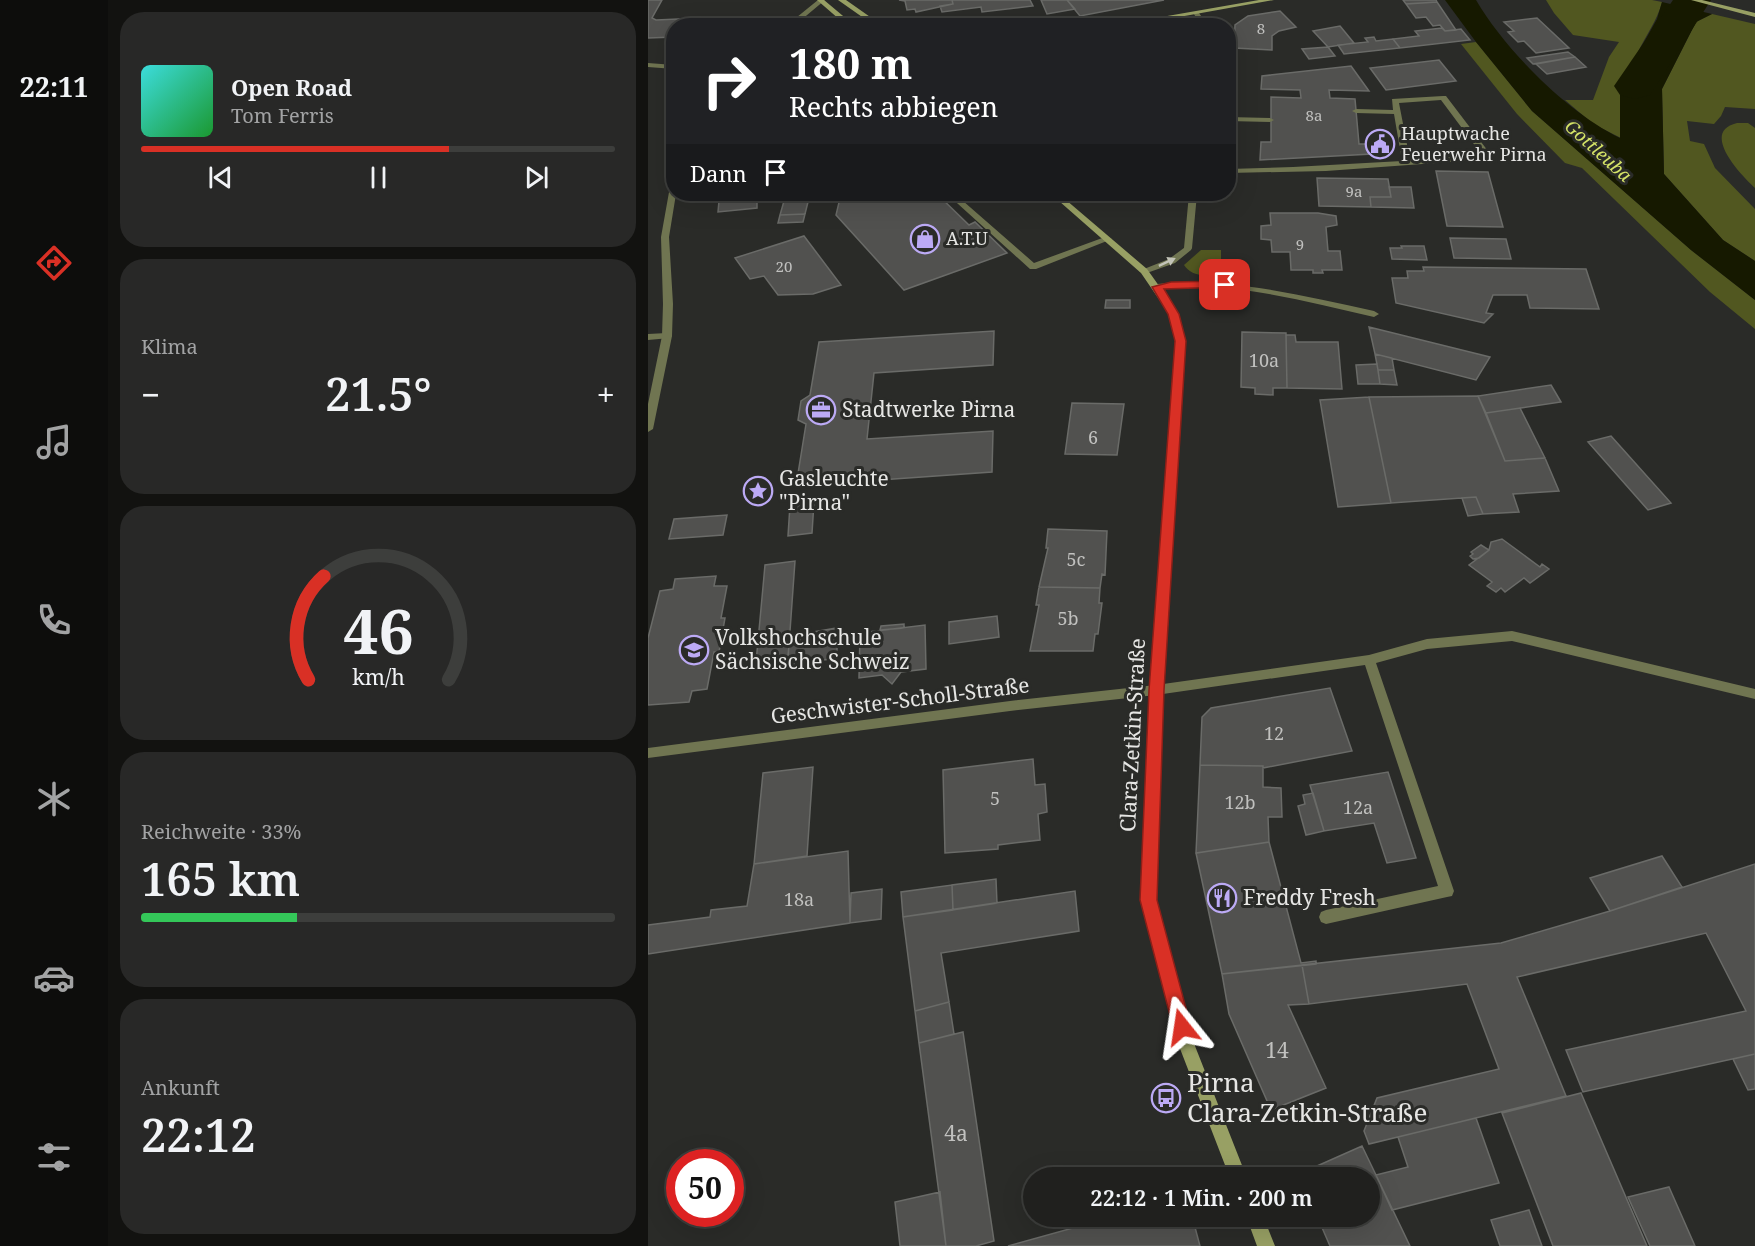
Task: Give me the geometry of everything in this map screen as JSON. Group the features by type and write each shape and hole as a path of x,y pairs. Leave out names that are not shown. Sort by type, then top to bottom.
{"main road":[{"path":"821,0 840,18"},
{"path":"841,0 868,18"},
{"path":"1169,18 1271,0"},
{"path":"1694,0 1755,15"},
{"path":"1183,18 1197,14"},
{"name":"Clara-Zetkin-Straße","path":"1063,201 1144,271 1174,314 1180,341 1156,690 1148,900 1187,1046 1235,1167"},
{"path":"1258,1227 1266,1246"}],"street":[{"path":"799,18 821,0"},
{"path":"1197,14 1200,18"},
{"path":"648,65 666,66"},
{"path":"1236,171 1406,162 1488,157 1443,98 1395,101 1406,162"},
{"path":"1356,111 1397,112"},
{"path":"1236,119 1270,120"},
{"path":"648,429 667,336 665,237 671,201"},
{"path":"959,201 1033,267 1108,239"},
{"path":"1144,271 1172,261 1188,248 1191,201"},
{"path":"1157,287 1225,285 1374,314"},
{"path":"648,337 667,336"},
{"name":"Geschwister-Scholl-Straße","path":"648,753 1010,706 1156,690 1369,660 1427,644 1512,636 1755,694"},
{"path":"1326,917 1447,891 1369,660"}],"green space":[{"path":"1546,0 1652,0 1662,2 1638,52 1632,71 1624,107 1621,138 1593,124 1565,100 1593,100 1609,57 1619,42 1573,35"},
{"path":"1712,14 1755,24 1755,109 1725,107 1714,124 1687,121 1690,141 1704,144 1715,168 1755,209 1755,261 1723,240 1664,174 1662,89 1696,22"},
{"path":"1476,42 1532,111 1691,250 1755,300 1755,329 1710,292 1582,168 1565,163 1517,114 1461,44"},
{"path":"1737,123 1748,123 1755,128 1755,188 1734,165 1723,144 1722,135 1726,128"},
{"path":"1201,250 1221,250 1221,270 1201,275 1187,269 1184,265"}],"water":[{"name":"Gottleuba","path":"1445,0 1476,0 1504,39 1539,78 1579,113 1620,138 1620,92 1657,19 1662,2 1712,14 1696,22 1662,89 1664,174 1723,240 1755,261 1755,300 1691,250 1532,111"}],"building":[{"path":"648,0 662,0 652,18 666,20 666,37 648,38"},
{"path":"899,0 952,0 953,4 916,12 915,9 907,10 905,1"},
{"path":"952,0 1030,0 1033,6 982,12 981,7 942,12 940,6 953,4"},
{"path":"1041,0 1067,0 1075,9 1047,14"},
{"path":"1067,0 1164,0 1080,16"},
{"path":"1403,0 1436,0 1437,2 1406,4"},
{"path":"1437,2 1456,30 1445,31 1440,25 1433,26 1426,17 1416,18 1406,4"},
{"path":"1280,11 1296,27 1279,31 1272,36 1272,50 1236,48 1236,24 1248,16"},
{"path":"1537,18 1569,48 1536,53 1524,41 1518,42 1508,32 1514,31 1504,22"},
{"path":"1340,26 1354,43 1328,47 1313,31"},
{"path":"1442,28 1445,31 1461,29 1470,40 1400,48 1393,39 1419,36 1415,31"},
{"path":"1374,37 1376,41 1393,39 1400,48 1344,54 1338,45 1368,42 1365,38"},
{"path":"1328,47 1335,56 1309,59 1302,49"},
{"path":"1568,52 1575,57 1533,64 1527,58"},
{"path":"1575,57 1586,67 1547,74 1536,64"},
{"path":"1439,60 1456,81 1386,90 1370,68"},
{"path":"1351,66 1369,91 1329,90 1330,98 1355,99 1359,144 1371,144 1372,154 1260,160 1261,142 1271,142 1271,97 1301,98 1300,90 1261,89 1262,76"},
{"path":"1436,171 1488,172 1503,227 1447,226"},
{"path":"1317,178 1388,179 1391,197 1370,197 1371,207 1319,206"},
{"path":"1389,187 1411,187 1414,208 1371,207 1370,197 1391,197"},
{"path":"719,201 757,201 757,208 718,212"},
{"path":"784,201 808,201 805,214 780,215"},
{"name":"A.T.U","path":"839,201 944,201 969,225 975,222 1007,253 904,290 836,215"},
{"path":"1270,213 1318,213 1336,216 1337,225 1326,227 1328,251 1340,251 1342,270 1322,270 1323,273 1313,273 1313,270 1291,270 1290,252 1272,252 1271,240 1261,239 1261,226 1271,225"},
{"path":"805,214 803,222 778,223 780,215"},
{"path":"804,236 841,285 813,294 778,295 764,276 750,279 735,258"},
{"path":"1450,238 1506,239 1511,259 1454,258"},
{"path":"1401,246 1424,246 1427,260 1392,259 1390,248 1402,248"},
{"path":"1423,267 1586,269 1599,309 1530,308 1527,295 1493,295 1486,313 1493,314 1484,323 1396,303 1392,278 1408,278 1407,271 1424,271"},
{"path":"1106,300 1130,300 1130,308 1105,308"},
{"path":"1369,327 1490,357 1476,380 1375,354"},
{"path":"994,331 993,365 874,373 867,439 993,431 992,472 796,486 806,424 798,420 801,401 810,395 819,342"},
{"path":"1242,332 1286,333 1287,388 1273,388 1273,395 1255,394 1255,388 1241,387"},
{"path":"1286,335 1295,335 1296,342 1338,342 1342,389 1287,388"},
{"path":"1375,354 1392,358 1394,370 1378,370"},
{"path":"1377,364 1380,384 1358,384 1356,365"},
{"path":"1378,370 1394,370 1397,385 1380,384"},
{"path":"1551,385 1561,402 1486,413 1478,396"},
{"path":"1478,396 1505,461 1545,458 1559,491 1513,494 1519,512 1483,514 1476,497 1391,503 1369,397"},
{"path":"1369,397 1391,503 1338,507 1320,400"},
{"path":"1072,403 1124,404 1117,455 1065,454"},
{"path":"1520,408 1545,458 1505,461 1486,413"},
{"path":"1611,436 1671,503 1648,510 1588,442"},
{"path":"1476,497 1483,514 1468,516 1462,498"},
{"path":"814,502 812,533 788,536 790,505"},
{"path":"727,515 723,535 669,539 674,519"},
{"path":"1048,529 1107,531 1105,575 1102,574 1100,588 1039,587 1048,548 1046,548"},
{"path":"1502,539 1540,567 1542,564 1549,569 1530,583 1524,578 1505,592 1501,588 1496,592 1487,586 1492,582 1469,565 1489,550 1491,542"},
{"path":"1481,545 1489,550 1479,558 1473,559 1470,556 1473,554 1471,552"},
{"path":"795,561 788,659 756,663 765,565"},
{"path":"716,576 714,586 727,586 721,618 725,618 719,652 714,652 707,689 692,691 689,702 648,705 648,638 660,591 673,589 675,579"},
{"path":"1039,587 1100,588 1099,603 1102,603 1093,651 1030,651 1039,605 1036,605"},
{"path":"997,616 999,637 949,644 949,622"},
{"path":"904,624 904,628 880,630 881,626"},
{"path":"925,625 926,669 901,672 892,684 882,675 859,678 860,633"},
{"path":"837,628 837,658 787,665 790,636"},
{"path":"1330,688 1352,751 1263,768 1263,766 1200,765 1202,717 1211,708"},
{"path":"1033,759 1035,785 1045,784 1047,812 1038,814 1040,840 998,845 998,849 945,853 943,770"},
{"path":"1200,765 1263,766 1263,787 1281,788 1282,817 1268,817 1269,842 1196,853"},
{"path":"813,767 807,856 754,864 763,773"},
{"path":"1388,772 1416,858 1387,863 1374,823 1324,831 1310,785"},
{"path":"1313,793 1324,831 1306,835 1298,806 1305,804 1303,795"},
{"path":"1269,842 1301,963 1316,961 1316,964 1222,974 1196,853"},
{"path":"848,851 850,923 648,954 648,925 710,917 711,910 747,906 754,864"},
{"path":"1662,856 1682,887 1610,911 1590,878"},
{"path":"1755,864 1755,1054 1583,1092 1566,1050 1746,1011 1706,933 1517,977 1566,1096 1369,1144 1364,1131 1377,1098 1499,1069 1467,984 1309,1004 1302,965 1501,943 1610,911"},
{"path":"996,879 997,903 953,910 952,885"},
{"path":"952,885 953,910 903,917 901,892"},
{"path":"882,889 881,919 850,923 851,893"},
{"path":"1075,891 1079,931 941,953 949,1002 915,1011 903,917"},
{"path":"1302,965 1309,1004 1288,1005 1326,1088 1271,1110 1229,1014 1222,974"},
{"path":"949,1002 954,1034 919,1043 915,1011"},
{"path":"963,1032 994,1241 976,1246 946,1246 919,1043"},
{"path":"1755,1054 1755,1089 1748,1090 1733,1059"},
{"path":"1581,1093 1647,1246 1553,1246 1502,1113"},
{"path":"1476,1118 1499,1183 1392,1210 1380,1184 1380,1174 1408,1167 1398,1137"},
{"path":"1362,1146 1372,1167 1315,1167"},
{"path":"1380,1184 1410,1246 1330,1246 1322,1227 1380,1227"},
{"path":"1669,1187 1695,1246 1650,1246 1628,1197"},
{"path":"940,1192 946,1246 900,1246 895,1202"},
{"path":"1529,1210 1542,1246 1500,1246 1491,1220"},
{"path":"1076,1227 1195,1227 1200,1246 1008,1246"}],"waterway":[{"path":"1635,86 1692,0"}],"place":[{"name":"Hauptwache Feuerwehr Pirna","path":"1380,144"},
{"name":"A.T.U","path":"925,239"},
{"name":"Stadtwerke Pirna","path":"821,410"},
{"name":"Gasleuchte \"Pirna\"","path":"758,491"},
{"name":"Volkshochschule Sächsische Schweiz","path":"694,650"},
{"name":"Freddy Fresh","path":"1222,898"},
{"name":"Pirna Clara-Zetkin-Straße","path":"1166,1098"}],"route":[{"path":"1182,1027 1148,900 1156,690 1180,341 1174,314 1157,287 1225,285"}]}
